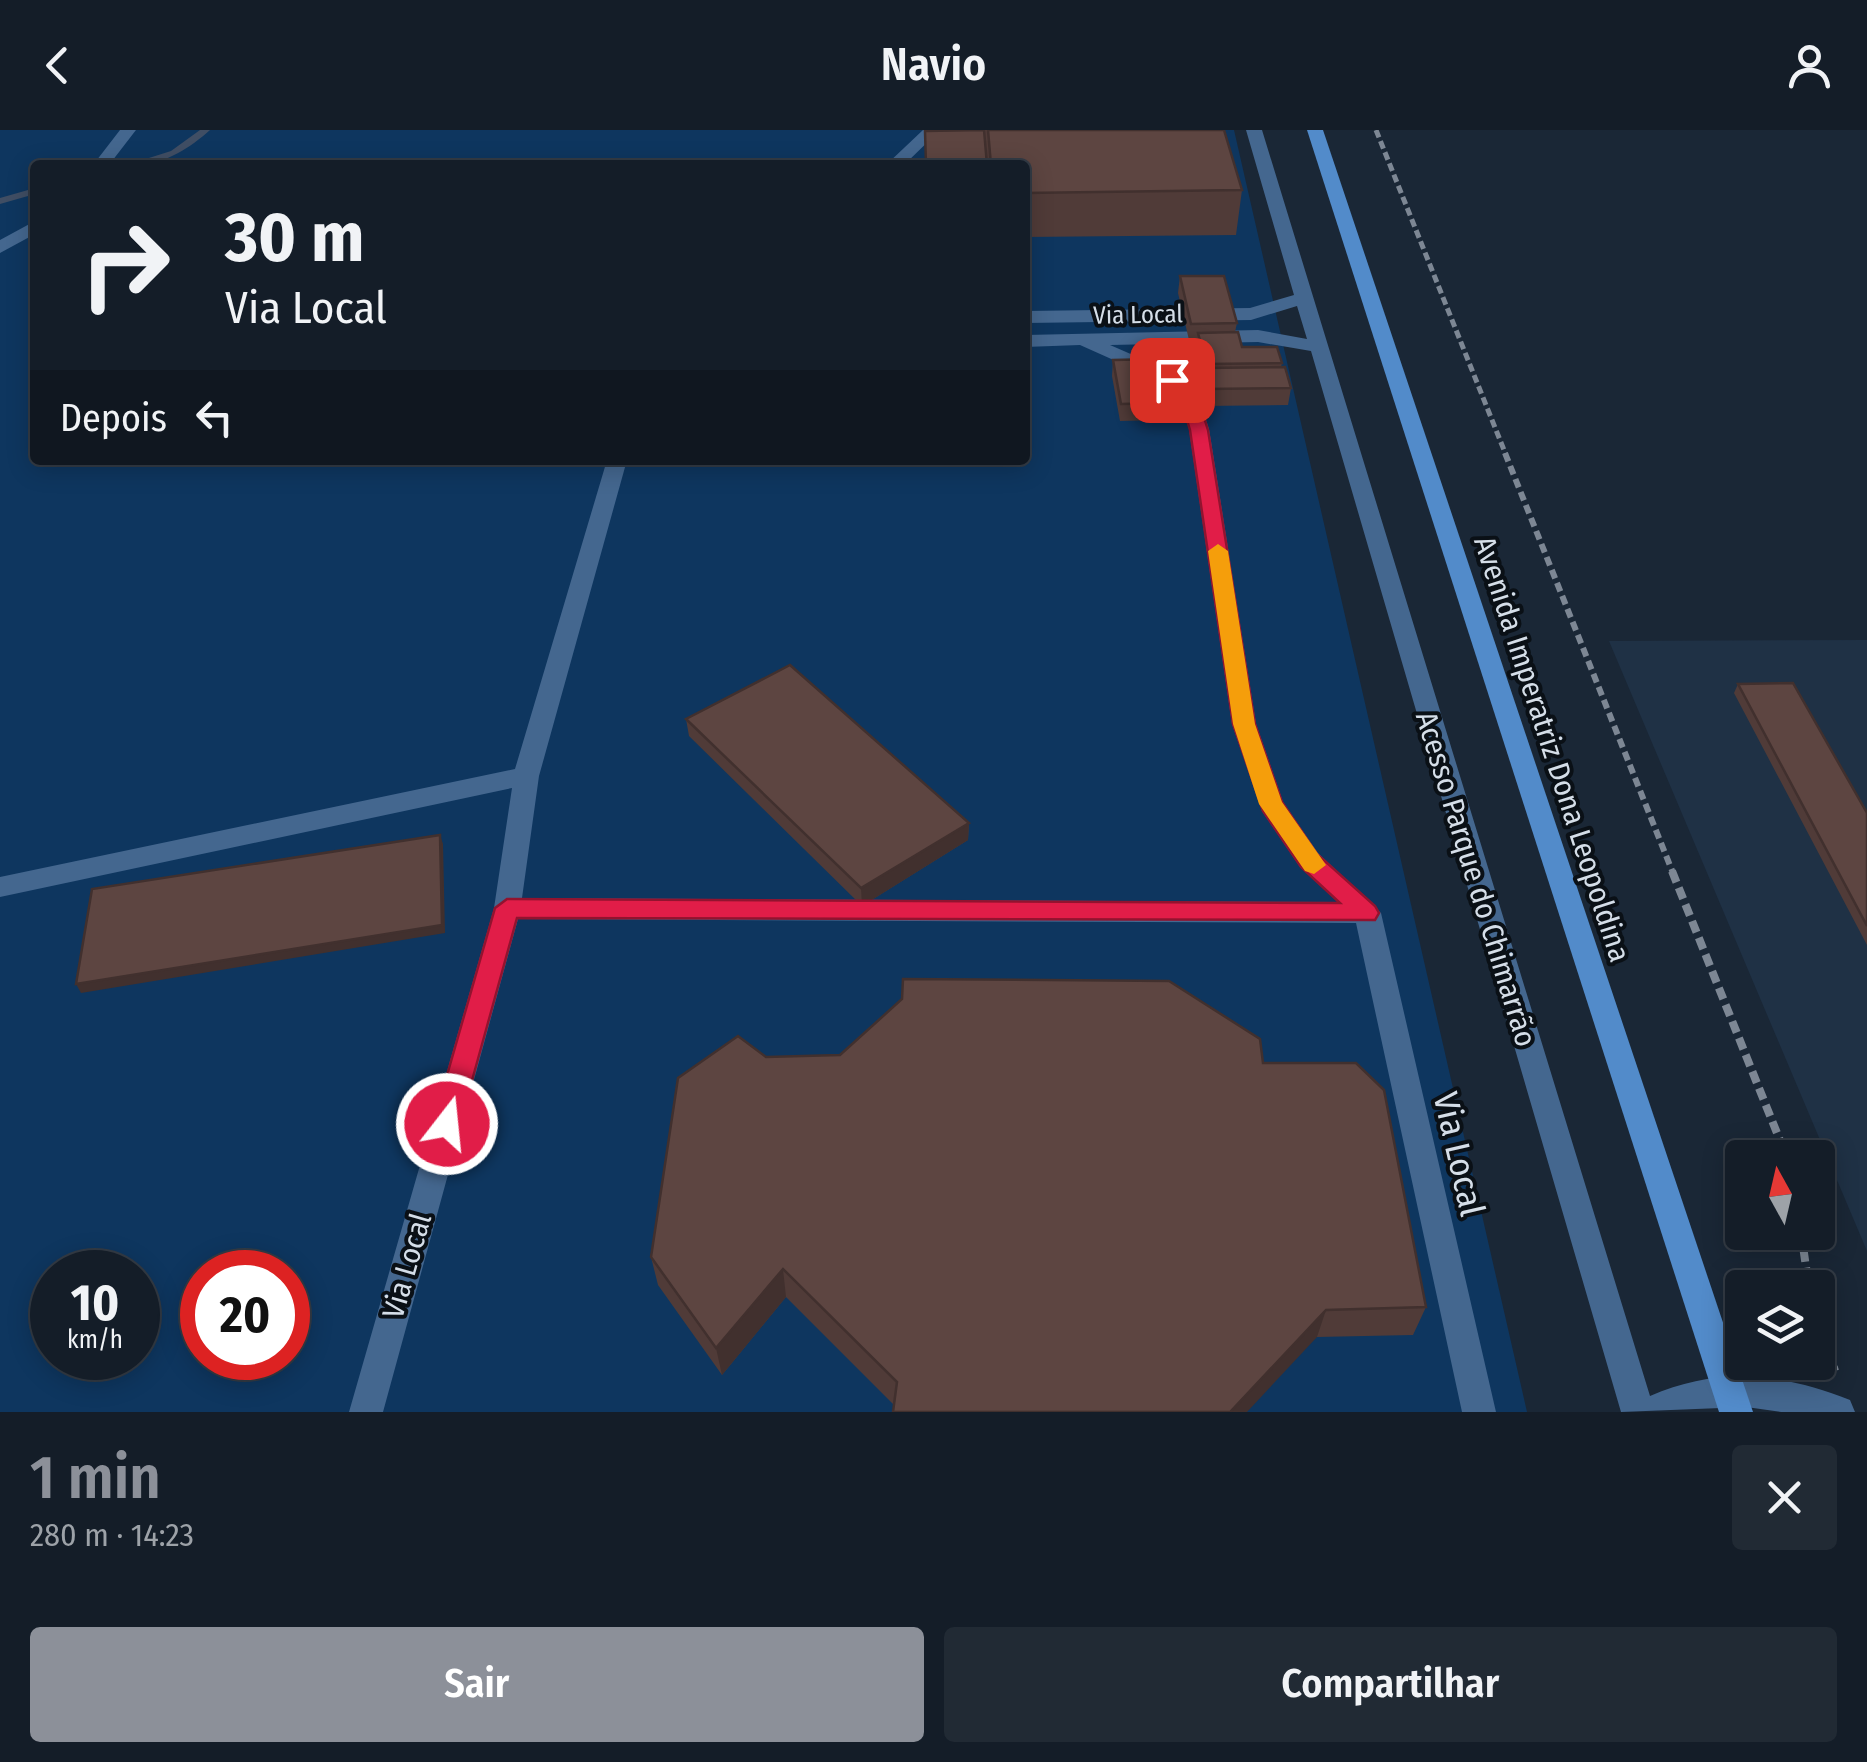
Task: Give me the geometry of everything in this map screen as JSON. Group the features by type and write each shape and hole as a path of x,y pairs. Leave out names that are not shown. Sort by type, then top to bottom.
{"main road":[{"name":"Avenida Imperatriz Dona Leopoldina","path":"1314,130 1732,1400"}],"lane":[{"path":"105,160 128,130"},
{"path":"899,160 932,130"},
{"name":"Acesso Parque do Chimarrão","path":"1254,130 1315,346 1638,1412"},
{"path":"0,248 30,229"},
{"path":"1303,298 1251,314 1258,336 1315,346"},
{"name":"Via Local","path":"1030,317 1251,314"},
{"name":"Via Local","path":"1030,341 1258,336"},
{"name":"Via Local","path":"1086,341 1172,380 1187,392 1199,430 1244,724 1271,804 1309,860 1366,913 1479,1412"},
{"path":"0,887 526,776 616,465"},
{"name":"Via Local","path":"366,1412 507,908 526,776"},
{"path":"507,908 1366,913"},
{"path":"1654,1412 1680,1398 1732,1400 1786,1393 1838,1396"}],"path":[{"path":"1376,130 1780,1140"}],"shaded area":[{"path":"0,130 1234,130 1527,1412 0,1412"},
{"path":"1867,640 1867,1251 1835,1175 1835,1140 1820,1140 1609,641"}],"building":[{"path":"984,130 987,160 926,160 925,131"},
{"path":"988,130 1224,130 1242,190 1030,193 1030,160 991,160"},
{"path":"1180,276 1224,276 1237,323 1191,324"},
{"path":"1238,332 1242,347 1277,347 1282,363 1206,364 1198,333"},
{"path":"1159,359 1169,403 1121,404 1113,360"},
{"path":"1285,367 1291,388 1205,389 1200,368"},
{"path":"790,665 969,823 861,888 686,719"},
{"path":"1793,683 1867,813 1867,926 1738,684"},
{"path":"440,835 442,925 76,984 92,889"},
{"path":"903,979 1169,981 1260,1039 1263,1063 1356,1063 1384,1090 1426,1307 1326,1310 1230,1412 893,1412 897,1382 783,1269 716,1348 651,1257 678,1078 738,1036 766,1057 840,1055 902,999"}],"waterway":[{"path":"149,160 174,153 206,130"},
{"path":"0,201 30,192"}],"slow traffic":[{"path":"1218,551 1244,724 1271,804 1314,865"}],"route":[{"path":"447,1124 507,908 1366,913 1309,860 1271,804 1244,724 1199,430 1187,392 1172,380"}]}
